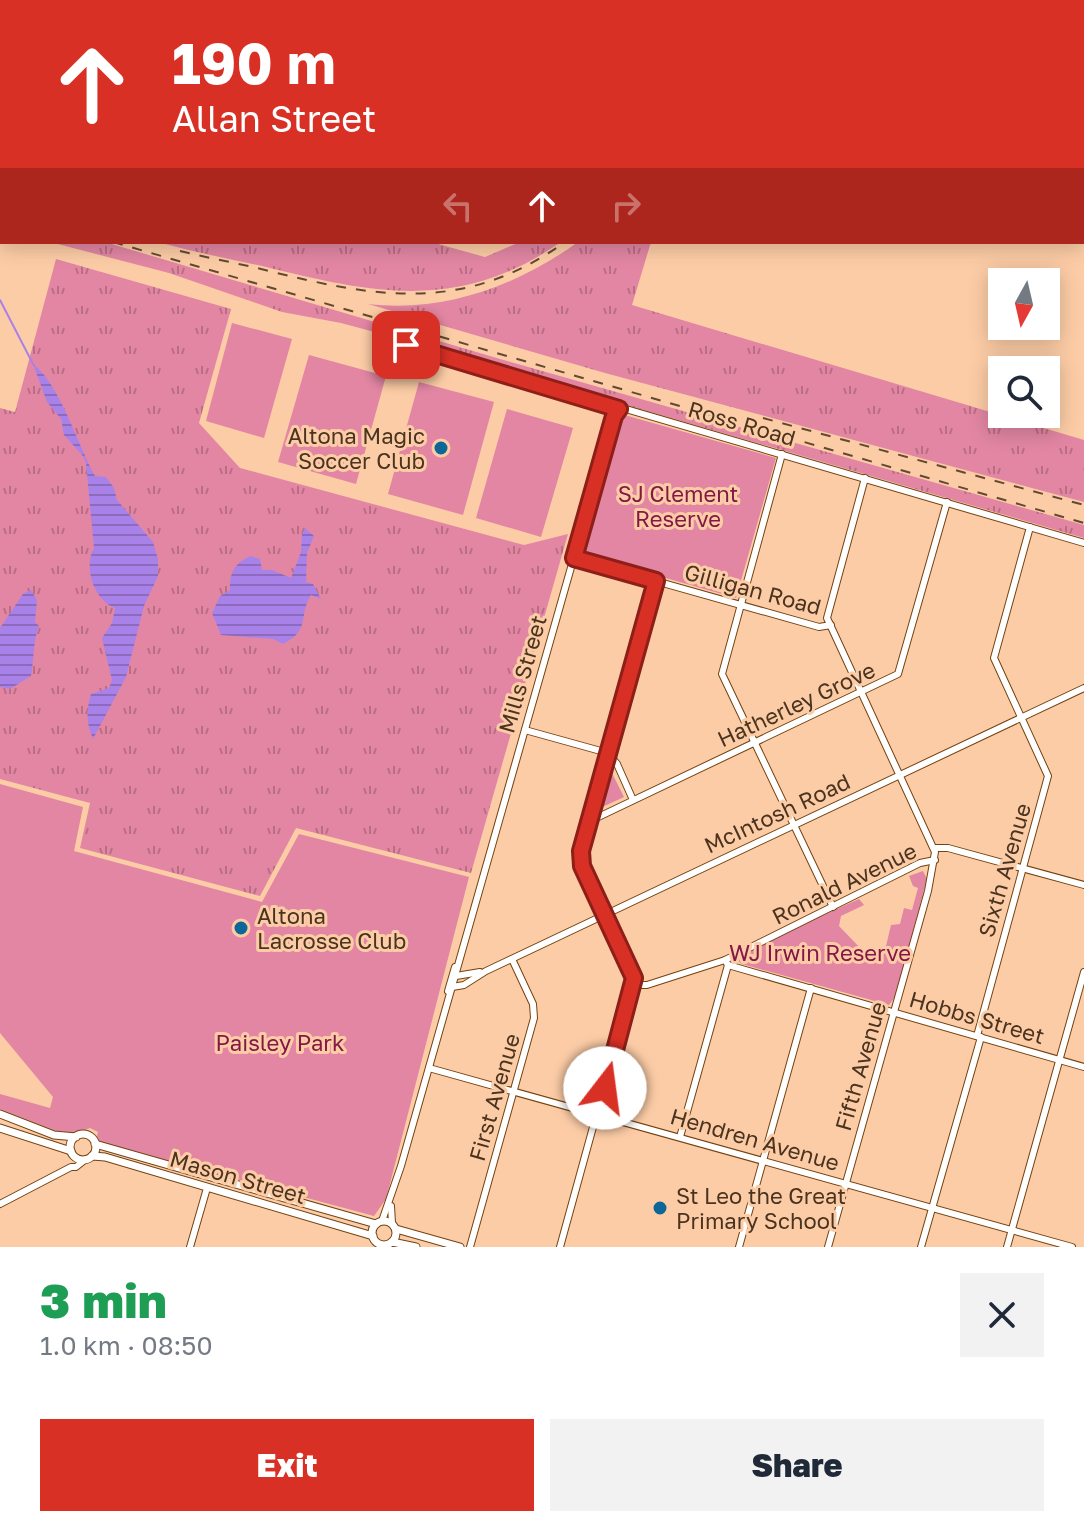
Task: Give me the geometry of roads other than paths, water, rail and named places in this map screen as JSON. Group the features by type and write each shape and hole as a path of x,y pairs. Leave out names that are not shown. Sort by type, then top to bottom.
{"street":[{"name":"Ross Road","path":"390,340 1084,543"},
{"name":"Mills Street","path":"379,1222 390,1202 614,416 619,409"},
{"path":"782,454 722,674 833,907"},
{"path":"865,478 827,618 936,848 948,848 1084,885"},
{"name":"Hatherley Grove","path":"590,821 894,677 900,670 947,502"},
{"name":"Sixth Avenue","path":"921,1247 1048,776 994,658 1030,527"},
{"name":"Gilligan Road","path":"574,558 819,627 831,625"},
{"path":"560,1247 633,985 633,971 580,859 656,581"},
{"name":"McIntosh Road","path":"451,987 464,985 486,971 1084,688"},
{"path":"525,730 608,753 617,764 633,800"},
{"name":"Fifth Avenue","path":"828,1247 936,848"},
{"name":"Ronald Avenue","path":"633,985 647,985 726,963 920,863 935,860"},
{"name":"First Avenue","path":"470,1247 535,1010 512,959"},
{"path":"680,1137 726,963"},
{"name":"Hobbs Street","path":"726,963 1084,1067"},
{"name":"McIntosh Road","path":"454,975 486,971"},
{"path":"1007,1247 1084,972"},
{"path":"739,1247 811,988"},
{"name":"Hendren Avenue","path":"429,1068 1072,1247"},
{"path":"0,1114 54,1135 87,1135 95,1144 89,1158 76,1167 0,1204"},
{"path":"0,1128 71,1152 80,1159 89,1158"},
{"path":"71,1167 72,1141 76,1137"},
{"name":"Mason Street","path":"95,1144 253,1194 388,1244"},
{"name":"Mason Street","path":"89,1158 105,1157 207,1188 253,1194 394,1226"},
{"path":"190,1247 207,1188"},
{"name":"Mills Street","path":"390,1202 394,1226"},
{"path":"375,1241 379,1222"},
{"path":"388,1244 396,1236 394,1226 460,1247"},
{"path":"388,1244 416,1247"}],"waterway":[{"path":"0,300 33,364"}],"railway":[{"path":"120,244 1084,523"},
{"path":"180,251 345,288 419,294 455,290 491,281 528,265 562,244"},
{"path":"763,418 1084,505"}],"place":[{"name":"Altona Magic Soccer Club","path":"441,448"},
{"name":"Altona Lacrosse Club","path":"241,928"},
{"name":"St Leo the Great Primary School","path":"660,1208"}],"park label":[{"name":"SJ Clement Reserve","path":"678,506"},
{"name":"WJ Irwin Reserve","path":"820,952"},
{"name":"Paisley Park","path":"280,1042"}]}
